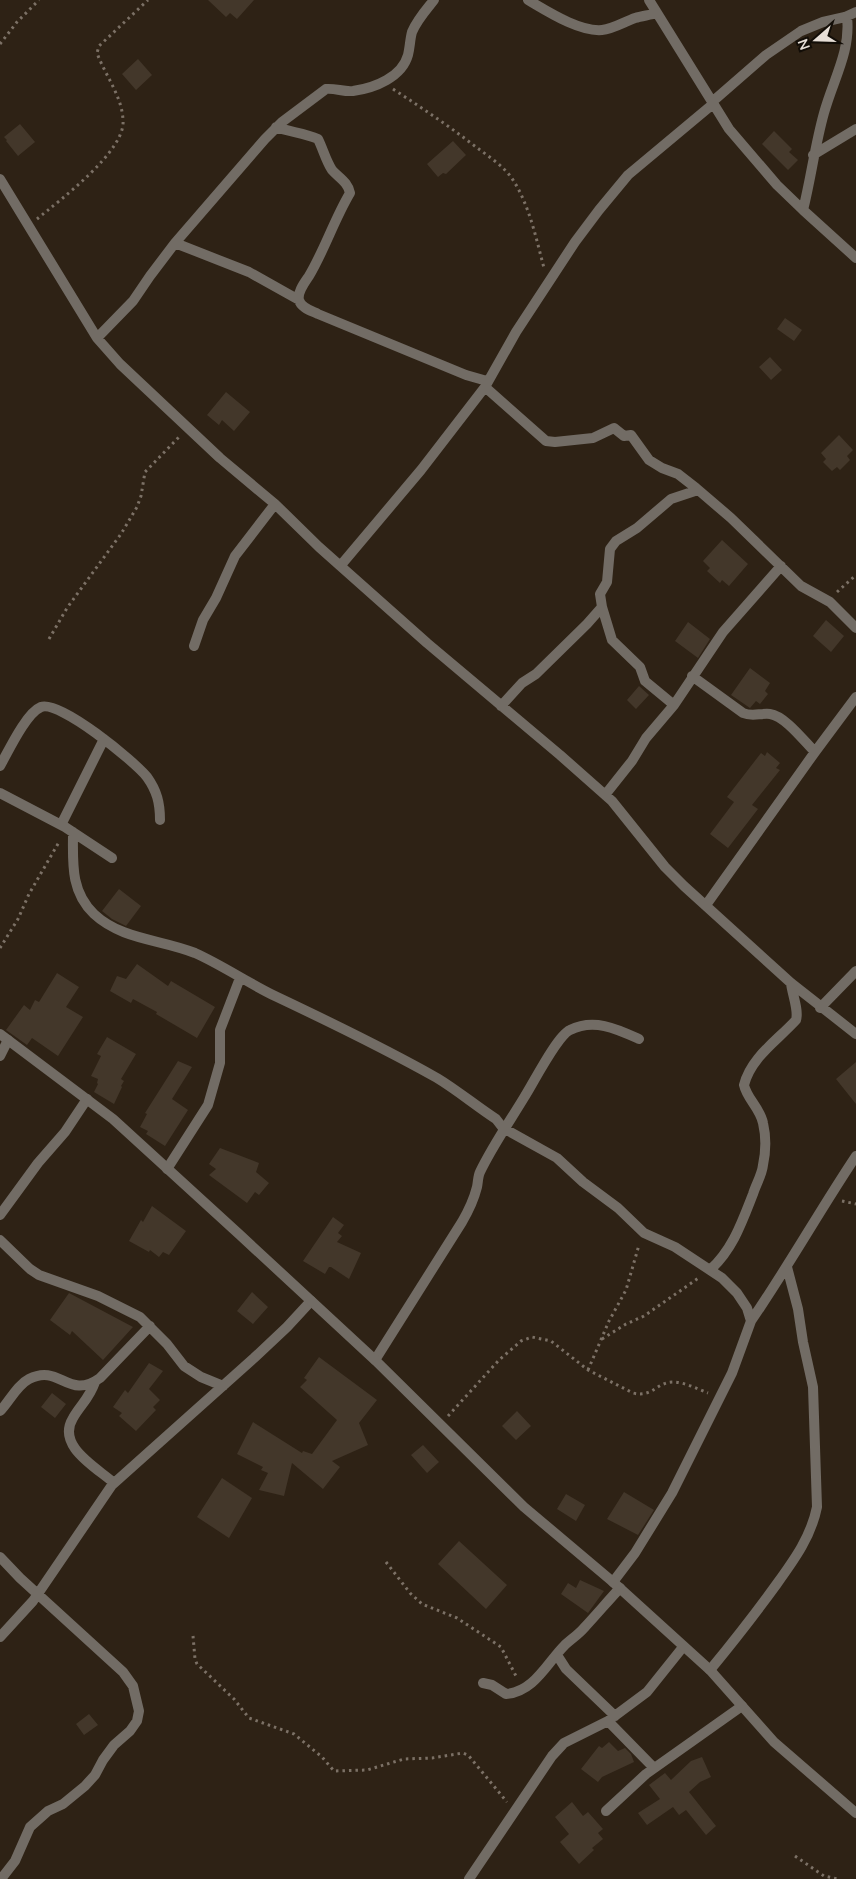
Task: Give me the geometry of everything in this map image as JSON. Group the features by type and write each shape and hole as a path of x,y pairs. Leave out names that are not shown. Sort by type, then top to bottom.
{"street":[{"path":"97,338 133,301 175,243 276,128 326,89 351,92 382,82 398,72 408,56 412,33 417,22 434,0"},
{"path":"528,0 546,12 570,23 590,29 602,30 634,18 657,13"},
{"path":"648,0 729,129 777,185 856,258"},
{"path":"341,565 421,470 486,384 504,352 575,242 628,176 766,55 800,31 851,14 844,57 830,93 802,210"},
{"path":"276,128 318,139 332,169 346,183 350,193 331,227 319,258 300,291 299,300"},
{"path":"814,155 856,130"},
{"path":"0,180 97,338 120,364 220,458 275,504 427,643 560,754 623,814 675,878 820,1008 856,1034"},
{"path":"175,243 249,272 299,300 304,307 318,314 357,328 486,384 546,441 555,442 593,438 614,428 624,436 631,435 649,460 657,466 678,474 698,490 731,518 801,586 826,599 856,628"},
{"path":"674,705 645,681 640,667 612,640 600,594 607,582 610,549 616,540 637,528 671,499 698,490"},
{"path":"194,646 203,620 216,598 235,556 275,504"},
{"path":"605,795 632,761 652,730 674,705 723,632 781,566"},
{"path":"501,706 522,683 536,674 602,607"},
{"path":"692,676 748,716 770,714 786,722 815,752"},
{"path":"706,905 856,697"},
{"path":"0,766 29,717 38,708 43,706 50,707 63,712 104,739 146,776 160,804 160,820"},
{"path":"104,739 67,829 73,875 85,904 94,914 122,933 194,953 439,1079 496,1119 503,1128 557,1158 583,1182 618,1208 644,1233 675,1247 710,1270 737,1293 747,1308 751,1321"},
{"path":"0,793 67,829 112,858"},
{"path":"820,1008 856,971"},
{"path":"168,1169 208,1104 220,1063 218,1041 220,1030 240,978"},
{"path":"710,1270 727,1251 744,1221 763,1167 765,1147 762,1117 749,1098 744,1085 756,1061 796,1020 798,1014 792,996 791,983"},
{"path":"374,1360 471,1207 479,1174 503,1128 524,1098 559,1040 568,1030 583,1026 611,1027 639,1039"},
{"path":"0,1056 4,1037 113,1119 374,1360 524,1507 617,1585 710,1670 774,1742 856,1813"},
{"path":"0,1215 38,1163 65,1132 86,1099"},
{"path":"483,1683 492,1685 506,1694 521,1691 541,1674 556,1655 584,1629 617,1585 672,1493 732,1373 751,1321 787,1268 808,1229 856,1156"},
{"path":"0,1240 30,1269 39,1275 98,1296 140,1317 188,1369 200,1378 224,1386"},
{"path":"710,1670 740,1634 805,1543 815,1515 818,1488 813,1387 798,1308 787,1268"},
{"path":"0,1637 38,1593 114,1483 224,1386 311,1301"},
{"path":"0,1411 24,1382 30,1378 55,1376 68,1384 91,1385 150,1326"},
{"path":"95,1382 90,1395 70,1424 68,1433 76,1450 114,1483"},
{"path":"0,1557 20,1578 123,1672 133,1686 138,1711 137,1722 114,1745 102,1760 94,1775 84,1786 63,1804 43,1815 30,1826 15,1861 1,1879"},
{"path":"470,1879 552,1756 564,1743 612,1718 647,1692 684,1647"},
{"path":"556,1655 566,1669 612,1718 654,1768"},
{"path":"606,1811 654,1768 742,1706"}],"path":[{"path":"0,44 17,22 39,0"},
{"path":"29,226 100,163 116,145 124,121 120,103 99,57 98,49 148,0"},
{"path":"382,82 439,119 496,162 511,177 534,232 548,283"},
{"path":"49,639 67,608 121,534 141,496 145,472 188,426"},
{"path":"826,599 856,575"},
{"path":"0,948 67,829"},
{"path":"588,1370 609,1322 626,1290 644,1233"},
{"path":"602,1340 626,1324 644,1316 665,1299 710,1270"},
{"path":"439,1425 499,1360 521,1341 532,1337 551,1341 588,1370 633,1393 647,1394 668,1383 675,1382 720,1398"},
{"path":"386,1562 410,1593 422,1604 457,1618 502,1647 515,1673 521,1691"},
{"path":"193,1636 197,1664 234,1699 245,1715 253,1720 294,1734 322,1757 334,1771 367,1770 404,1759 432,1758 463,1753 468,1755 516,1812"},
{"path":"795,1856 824,1876 838,1879"}],"building":[{"path":"208,0 254,0 237,19 230,13 226,17"},
{"path":"138,59 152,75 136,90 122,74"},
{"path":"20,124 35,142 18,156 4,137"},
{"path":"774,131 792,149 789,152 798,160 788,170 762,144"},
{"path":"453,141 466,155 446,174 443,173 438,177 427,164"},
{"path":"785,318 802,330 794,341 777,329"},
{"path":"770,357 782,370 771,380 759,367"},
{"path":"226,392 250,412 234,431 222,420 219,425 207,415"},
{"path":"839,435 853,450 847,456 850,460 840,470 837,467 832,471 823,462 826,459 821,453"},
{"path":"722,540 748,564 729,586 722,580 720,583 707,571 710,568 703,561"},
{"path":"826,620 844,636 831,652 813,636"},
{"path":"688,622 710,639 698,658 675,641"},
{"path":"750,668 770,683 765,691 768,694 760,704 756,701 750,708 731,695"},
{"path":"639,686 649,695 636,709 627,700"},
{"path":"767,752 780,763 776,768 780,770 752,805 758,809 728,848 710,834 734,802 727,797 761,753 765,756"},
{"path":"119,889 141,906 126,926 102,911"},
{"path":"137,964 168,986 171,981 215,1007 197,1038 133,999 131,1003 110,991 117,976 126,979"},
{"path":"57,973 79,987 66,1007 83,1017 58,1056 32,1038 27,1045 6,1030 24,1005 30,1010 35,1000 39,1002"},
{"path":"107,1037 136,1054 121,1079 124,1081 114,1104 94,1092 98,1079 91,1076 101,1056 97,1054"},
{"path":"178,1061 192,1067 172,1099 188,1110 165,1146 146,1134 148,1131 140,1127 147,1114 145,1113"},
{"path":"856,1062 856,1104 836,1079"},
{"path":"220,1148 259,1163 256,1172 269,1183 259,1195 255,1192 247,1203 209,1175 216,1169 209,1164"},
{"path":"152,1206 186,1231 169,1255 163,1252 159,1257 150,1250 149,1252 129,1241 141,1220 143,1222"},
{"path":"333,1217 344,1225 338,1233 342,1236 337,1242 361,1253 349,1279 331,1267 329,1267 325,1274 303,1261"},
{"path":"252,1292 268,1307 253,1324 237,1311"},
{"path":"69,1293 133,1327 103,1360 72,1331 70,1335 50,1320"},
{"path":"319,1357 377,1400 359,1423 368,1445 332,1461 340,1467 323,1489 292,1463 284,1496 259,1490 268,1473 261,1470 263,1467 237,1454 253,1422 302,1453 303,1451 312,1454 337,1420 300,1387 307,1380 304,1378"},
{"path":"149,1363 163,1371 149,1389 160,1400 153,1407 156,1410 136,1431 119,1416 122,1413 113,1407 125,1390 128,1393"},
{"path":"52,1393 66,1404 55,1418 41,1407"},
{"path":"517,1411 531,1426 516,1440 502,1426"},
{"path":"423,1445 439,1462 427,1473 411,1455"},
{"path":"222,1478 252,1498 229,1538 197,1517"},
{"path":"624,1492 654,1510 638,1535 607,1519"},
{"path":"566,1494 585,1505 576,1521 557,1509"},
{"path":"459,1541 507,1585 486,1609 438,1564"},
{"path":"580,1580 604,1591 588,1613 561,1594 568,1583 576,1588"},
{"path":"89,1714 98,1725 84,1735 76,1724"},
{"path":"609,1742 618,1751 625,1748 631,1754 634,1762 602,1777 598,1782 581,1769 599,1746 602,1748"},
{"path":"702,1757 711,1777 700,1782 689,1792 716,1826 706,1835 686,1810 679,1815 673,1807 647,1825 638,1813 660,1799 649,1785 665,1773 671,1780 691,1761"},
{"path":"572,1802 583,1816 588,1812 603,1829 598,1833 603,1839 592,1848 594,1850 579,1864 560,1842 569,1834 555,1817"}]}
